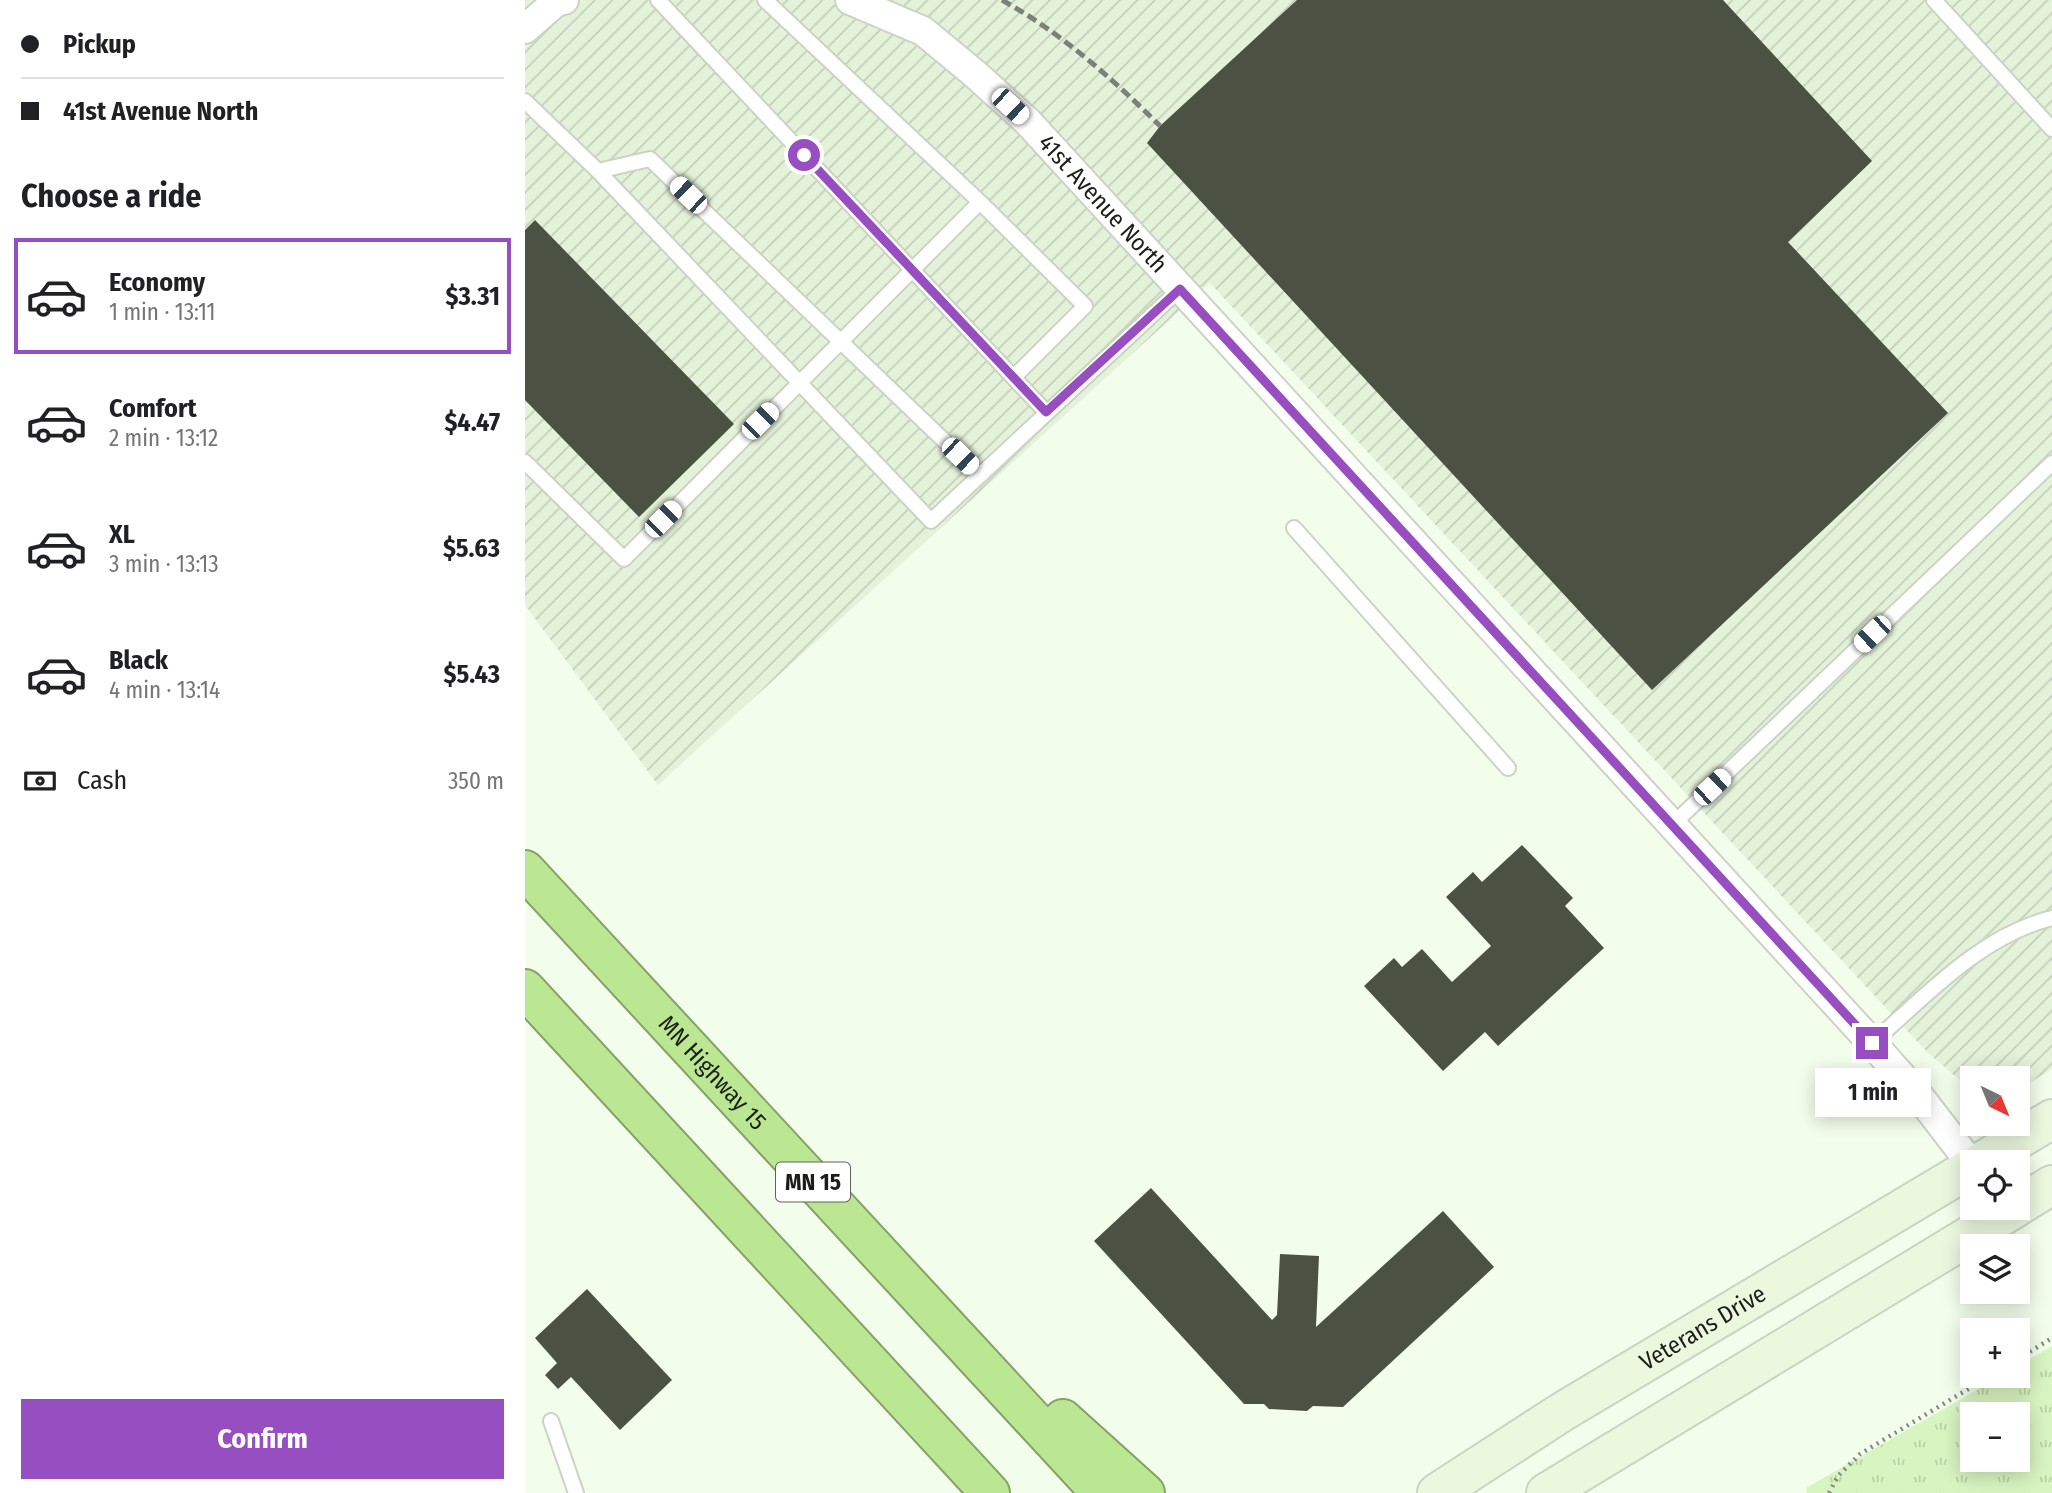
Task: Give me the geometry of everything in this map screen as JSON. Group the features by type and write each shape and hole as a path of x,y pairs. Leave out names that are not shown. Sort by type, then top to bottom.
{"highway":[{"name":"MN Highway 15","path":"525,870 1101,1493"},
{"path":"525,989 990,1493"},
{"path":"882,1256 1145,1493"},
{"path":"937,1435 978,1493"}],"main road":[{"path":"2001,1150 2052,1119"},
{"name":"Veterans Drive","path":"1437,1493 1562,1412 1960,1173"},
{"path":"2030,1197 2052,1185"},
{"path":"1546,1493 1991,1220"}],"street":[{"path":"525,29 556,2 563,0"},
{"name":"41st Avenue North","path":"850,0 923,31 1028,122 1872,1043 1933,1113 1960,1150"}],"lane":[{"path":"658,0 1046,412"},
{"path":"765,0 980,202 1085,306 1014,377"},
{"path":"1934,0 2052,129"},
{"path":"525,101 598,171 932,521 1180,289"},
{"path":"598,171 650,159 980,475"},
{"path":"525,462 624,559 980,202"},
{"path":"1672,825 2052,463"},
{"path":"1294,528 1508,768"},
{"path":"1872,1043 1960,966 2000,938 2052,918"},
{"path":"551,1421 576,1493"}],"path":[{"path":"2030,1352 2052,1338"},
{"path":"1829,1493 1838,1476 1860,1454 1970,1388"}],"shaded area":[{"path":"525,0 2052,0 2052,1069 2030,1083 2030,1066 1960,1066 1960,1080 1928,1053 1210,283 658,785 525,605"}],"green space":[{"path":"2052,1346 2052,1493 1807,1493 1806,1488 1980,1388 2030,1388 2030,1359"}],"building":[{"path":"1297,0 1723,0 1872,161 1788,242 1948,413 1652,690 1147,143 1160,126"},
{"path":"535,220 734,424 639,517 525,400 525,230"},
{"path":"1522,845 1573,898 1565,906 1604,948 1498,1046 1485,1032 1443,1071 1364,986 1394,958 1402,967 1422,949 1452,982 1491,946 1446,897 1473,872 1482,882"},
{"path":"1151,1188 1272,1320 1277,1315 1280,1254 1319,1256 1316,1327 1443,1211 1494,1267 1343,1407 1313,1406 1307,1411 1269,1409 1264,1404 1244,1404 1094,1241"},
{"path":"587,1289 672,1380 620,1430 571,1377 558,1389 545,1375 557,1363 535,1338"}],"railway":[{"path":"1002,0 1085,57 1160,126"}],"route":[{"path":"804,155 1046,412 1180,289 1872,1043"}]}
